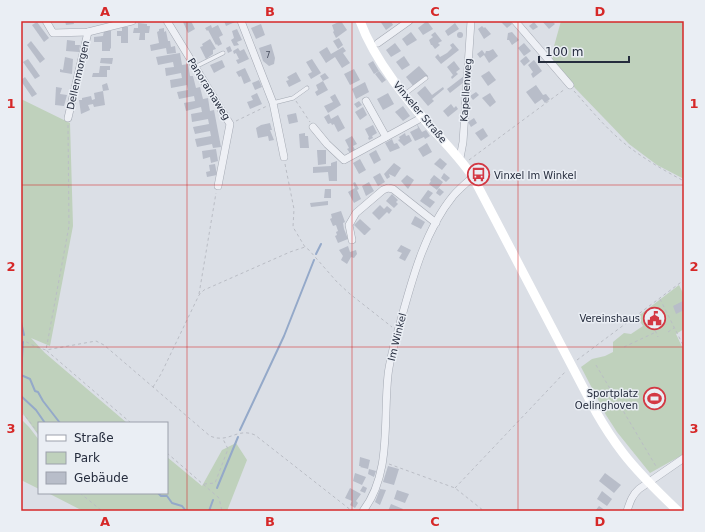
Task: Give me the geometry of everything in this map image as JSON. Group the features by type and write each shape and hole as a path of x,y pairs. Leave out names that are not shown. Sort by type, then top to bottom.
{"main road":[{"name":"Vinxeler Straße","path":"360,21 372,48 385,68 423,117 460,158 473,177 596,412 623,454 648,482 678,511"}],"street":[{"path":"46,21 54,33 88,32 132,21"},
{"name":"Panoramaweg","path":"167,21 230,124 218,186"},
{"path":"241,21 273,103 284,157"},
{"path":"378,43 399,24 409,21"},
{"name":"Kapellenweg","path":"460,158 463,142 471,21"},
{"path":"515,21 570,85"},
{"name":"Dellenmorgen","path":"68,118 88,32"},
{"path":"366,101 386,137"},
{"path":"313,127 327,144 344,160 423,117"},
{"name":"Im Winkel","path":"363,511 372,498 383,462 388,375 412,280 421,255 436,223 453,197 473,177"},
{"path":"352,240 349,225 356,213 383,190 388,188 393,189 436,223"},
{"path":"627,511 634,494 648,482 684,458"}],"lane":[{"path":"195,67 223,53"},
{"path":"405,94 426,78"},
{"path":"273,103 293,98 307,88"}],"path":[{"path":"460,158 468,161 570,85 599,118 628,146 660,169 684,181"},
{"path":"293,98 313,127"},
{"path":"230,124 273,103"},
{"path":"46,350 69,226 68,118"},
{"path":"284,157 294,209 293,227 305,247 328,273 350,294 398,331"},
{"path":"153,388 199,295 218,186"},
{"path":"199,295 204,290 290,252 305,247"},
{"path":"455,488 572,365 684,280"},
{"path":"660,299 684,346"},
{"path":"653,325 658,337"},
{"path":"668,332 674,327"},
{"path":"624,347 656,332"},
{"path":"21,340 46,350 131,422"},
{"path":"46,350 96,341 104,345 210,436 223,439 242,433 255,435 352,511"},
{"path":"596,365 653,462 662,473"},
{"path":"21,413 27,418 38,433"},
{"path":"203,484 215,482 228,449 223,439"},
{"path":"168,454 219,498 222,511"},
{"path":"383,462 455,488 484,511"},
{"path":"81,494 102,511"}],"green space":[{"path":"561,21 684,21 684,179 657,165 629,144 575,88 551,57"},
{"path":"21,99 70,123 73,226 50,346 31,338 45,353 126,422 38,422 38,435 21,411"},
{"path":"679,285 684,295 684,329 676,334 684,351 684,454 650,473 617,432 606,415 581,367 592,359 605,356 613,352 613,342 624,333 631,334 643,326 637,317"},
{"path":"21,419 38,439 38,488 21,480"},
{"path":"236,443 247,460 227,511 83,511 50,494 168,494 168,458 202,486 222,450"}],"building":[{"path":"65,21 73,21 74,24 66,25"},
{"path":"191,21 195,29 188,33 183,22"},
{"path":"224,21 234,21 235,22 226,26"},
{"path":"341,21 347,30 336,38 332,25"},
{"path":"380,21 391,21 393,25 386,30"},
{"path":"427,21 433,29 423,35 418,28"},
{"path":"500,21 510,21 512,24 507,28"},
{"path":"542,21 552,21 555,24 549,29"},
{"path":"37,22 49,38 44,42 32,25"},
{"path":"534,22 538,27 533,30 529,26"},
{"path":"138,23 147,24 147,26 150,26 149,33 145,33 145,40 139,40 140,33 133,33 134,28 138,28"},
{"path":"455,23 459,29 448,36 445,31"},
{"path":"261,24 265,35 256,39 251,28"},
{"path":"211,25 212,28 218,25 223,35 219,37 222,44 218,46 208,30 207,31 205,28"},
{"path":"482,26 484,28 485,27 491,34 484,39 478,29"},
{"path":"122,27 128,27 128,43 121,43 121,36 117,36 117,31 122,31"},
{"path":"164,28 164,32 166,31 171,47 175,46 176,53 167,54 166,48 151,51 150,45 159,43 157,32 159,29"},
{"path":"237,29 242,40 237,42 239,45 234,46 231,40 234,38 232,31"},
{"path":"104,31 111,31 110,51 102,51 102,42 94,42 94,37 103,36"},
{"path":"411,32 417,40 407,46 402,39"},
{"path":"435,32 442,41 438,43 440,45 435,49 429,40 433,37 431,35"},
{"path":"460,32 463,35 460,38 457,35"},
{"path":"512,32 519,40 512,45 509,40 507,40 508,33"},
{"path":"339,38 343,45 338,49 333,41"},
{"path":"210,39 216,49 213,50 213,54 206,59 200,47"},
{"path":"67,40 75,41 75,45 80,45 79,52 66,51"},
{"path":"31,41 45,59 40,63 27,45"},
{"path":"395,43 401,51 391,57 386,50"},
{"path":"453,43 459,50 441,64 435,57 438,54 440,57 447,53 452,48 450,45"},
{"path":"524,43 531,51 524,56 518,48"},
{"path":"271,44 275,58 274,64 269,66 263,61 259,48"},
{"path":"230,46 232,51 228,53 226,48"},
{"path":"327,47 331,54 343,47 346,51 343,53 350,63 342,68 335,57 326,63 319,52"},
{"path":"238,48 240,51 244,49 249,59 238,64 236,60 239,59 233,51"},
{"path":"493,49 498,56 489,63 484,55 480,58 477,54 482,50 485,54 486,51"},
{"path":"180,53 182,65 188,64 190,76 193,76 196,88 200,87 203,99 208,98 210,111 214,110 221,147 213,148 212,144 197,147 195,139 211,136 210,131 195,134 193,127 209,124 208,119 192,122 191,114 202,112 201,107 186,111 184,103 195,101 194,96 179,99 177,92 188,90 187,85 171,88 170,80 182,78 181,73 166,76 165,68 174,67 173,62 158,65 156,57"},
{"path":"404,56 410,65 402,70 396,62"},
{"path":"526,56 530,61 524,66 520,61"},
{"path":"65,57 73,59 72,74 60,72 60,69 63,70"},
{"path":"101,58 113,58 112,64 100,63"},
{"path":"28,59 40,76 35,79 23,62"},
{"path":"312,59 321,73 311,79 308,74 312,72 306,62"},
{"path":"222,60 225,67 214,73 210,65"},
{"path":"534,60 542,71 533,78 531,74 533,72 528,65"},
{"path":"373,61 379,71 374,74 368,64"},
{"path":"454,61 460,69 456,72 458,74 452,79 451,77 453,75 447,67"},
{"path":"100,66 110,66 110,70 107,70 107,77 92,77 93,73 99,73"},
{"path":"419,66 428,76 414,87 406,77"},
{"path":"245,68 251,81 244,84 241,76 239,77 236,72"},
{"path":"354,69 360,80 350,85 344,74"},
{"path":"379,71 386,80 382,83 375,74"},
{"path":"489,71 496,80 488,86 481,76"},
{"path":"296,72 301,81 289,87 286,81 289,80 287,77"},
{"path":"325,73 329,78 323,81 320,76"},
{"path":"464,76 464,82 450,93 447,89"},
{"path":"25,77 37,94 32,97 21,81"},
{"path":"259,80 262,87 255,90 252,83"},
{"path":"323,81 328,90 317,96 315,92 318,90 316,85"},
{"path":"365,82 369,92 356,99 352,89"},
{"path":"107,83 109,90 103,91 102,85"},
{"path":"536,85 543,95 546,94 550,99 545,103 542,99 535,104 526,92"},
{"path":"425,86 432,95 443,87 444,89 432,99 434,101 428,106 417,93"},
{"path":"56,87 62,88 60,94 67,95 64,106 55,105"},
{"path":"103,91 105,105 94,107 93,104 88,105 90,110 81,114 79,100 91,96 92,100 95,99 94,93"},
{"path":"476,92 479,95 473,100 470,96"},
{"path":"257,93 262,104 250,109 247,102 253,100 251,96"},
{"path":"388,93 394,104 383,110 377,99"},
{"path":"490,93 496,102 490,107 482,98"},
{"path":"335,94 341,105 328,113 324,106 333,102 330,97"},
{"path":"359,101 362,105 357,108 354,104"},
{"path":"451,104 454,108 456,106 458,109 448,117 443,111"},
{"path":"403,106 410,116 403,121 395,112"},
{"path":"363,107 367,115 360,120 355,112"},
{"path":"296,113 298,122 289,124 287,115"},
{"path":"329,114 331,119 338,115 345,128 338,132 334,124 328,124 324,117"},
{"path":"474,118 477,123 471,127 468,122"},
{"path":"270,123 272,130 270,130 274,140 269,141 268,136 258,138 256,128"},
{"path":"417,124 422,132 426,130 430,136 425,139 424,137 415,141 410,132 418,128"},
{"path":"373,125 377,133 369,140 365,129"},
{"path":"483,128 488,136 481,141 475,133"},
{"path":"305,133 305,136 308,136 309,148 300,148 299,134"},
{"path":"405,133 406,136 409,135 412,141 404,146 398,140 400,139 399,137"},
{"path":"352,136 357,144 353,146 355,150 350,153 347,149 349,148 345,140"},
{"path":"392,139 394,144 397,143 400,148 390,152 385,143"},
{"path":"427,143 432,152 423,157 418,149"},
{"path":"216,149 218,161 211,163 210,157 203,159 202,151"},
{"path":"317,150 326,150 326,164 318,165"},
{"path":"376,150 381,160 374,164 369,154"},
{"path":"440,158 447,164 442,170 434,164"},
{"path":"360,159 366,170 359,174 353,163"},
{"path":"337,161 337,181 329,181 328,172 313,173 313,167 331,166 331,163"},
{"path":"394,163 401,168 395,177 389,174 390,177 387,179 384,174"},
{"path":"215,164 217,175 207,177 206,172 210,171 209,165"},
{"path":"380,173 385,182 378,186 373,177"},
{"path":"444,173 450,178 446,182 441,178"},
{"path":"407,175 414,180 408,189 401,181"},
{"path":"434,175 443,182 437,190 429,184"},
{"path":"355,182 359,189 357,190 361,199 354,203 348,192 355,188 353,183"},
{"path":"369,182 374,191 366,196 362,186"},
{"path":"439,188 444,192 440,196 436,193"},
{"path":"325,189 331,189 331,198 324,198"},
{"path":"428,190 433,193 429,198 435,202 430,208 420,201"},
{"path":"392,194 398,200 396,202 398,204 394,208 386,201"},
{"path":"328,201 328,205 311,207 310,203"},
{"path":"380,205 384,209 387,206 392,210 389,214 387,212 379,220 372,213"},
{"path":"341,211 345,222 343,223 344,229 348,239 338,243 335,236 337,235 336,232 338,231 336,225 333,226 330,219 332,218 331,214"},
{"path":"415,216 425,222 421,229 411,224"},
{"path":"360,219 371,229 365,235 354,225"},
{"path":"401,245 411,250 405,261 399,258 402,253 397,251"},
{"path":"348,246 350,252 356,250 357,254 354,258 351,257 347,264 341,260 343,256 339,250"},
{"path":"683,301 684,310 676,314 673,306"},
{"name":"Vereinshaus","path":"657,311 661,322 653,325 648,315"},
{"path":"360,457 370,460 368,469 359,466"},
{"path":"388,466 399,469 394,485 383,482"},
{"path":"369,469 376,471 374,477 368,474"},
{"path":"355,473 366,477 362,485 353,481"},
{"path":"605,473 621,485 614,493 599,481"},
{"path":"363,486 367,488 365,493 360,491"},
{"path":"350,488 361,494 356,501 358,503 355,508 350,505 352,501 345,498"},
{"path":"380,489 386,490 380,505 375,502"},
{"path":"397,490 409,494 405,503 394,499"},
{"path":"602,491 612,499 607,506 597,499"},
{"path":"391,504 403,509 402,511 388,511"},
{"path":"599,506 606,511 595,511"}],"waterway":[{"path":"316,254 321,244"},
{"path":"240,430 284,336 314,260"},
{"path":"21,322 24,335"},
{"path":"21,374 23,342"},
{"path":"21,375 30,379 35,391 38,392 59,422"},
{"path":"21,396 36,410 44,422"},
{"path":"217,488 238,437"},
{"path":"159,494 161,496 167,496 172,503 182,506 186,511"},
{"path":"209,511 213,500"}],"place":[{"name":"Vinxel Im Winkel","path":"479,175"},
{"name":"Vereinshaus","path":"655,318"},
{"name":"Sportplatz Oelinghoven","path":"654,399"}]}
